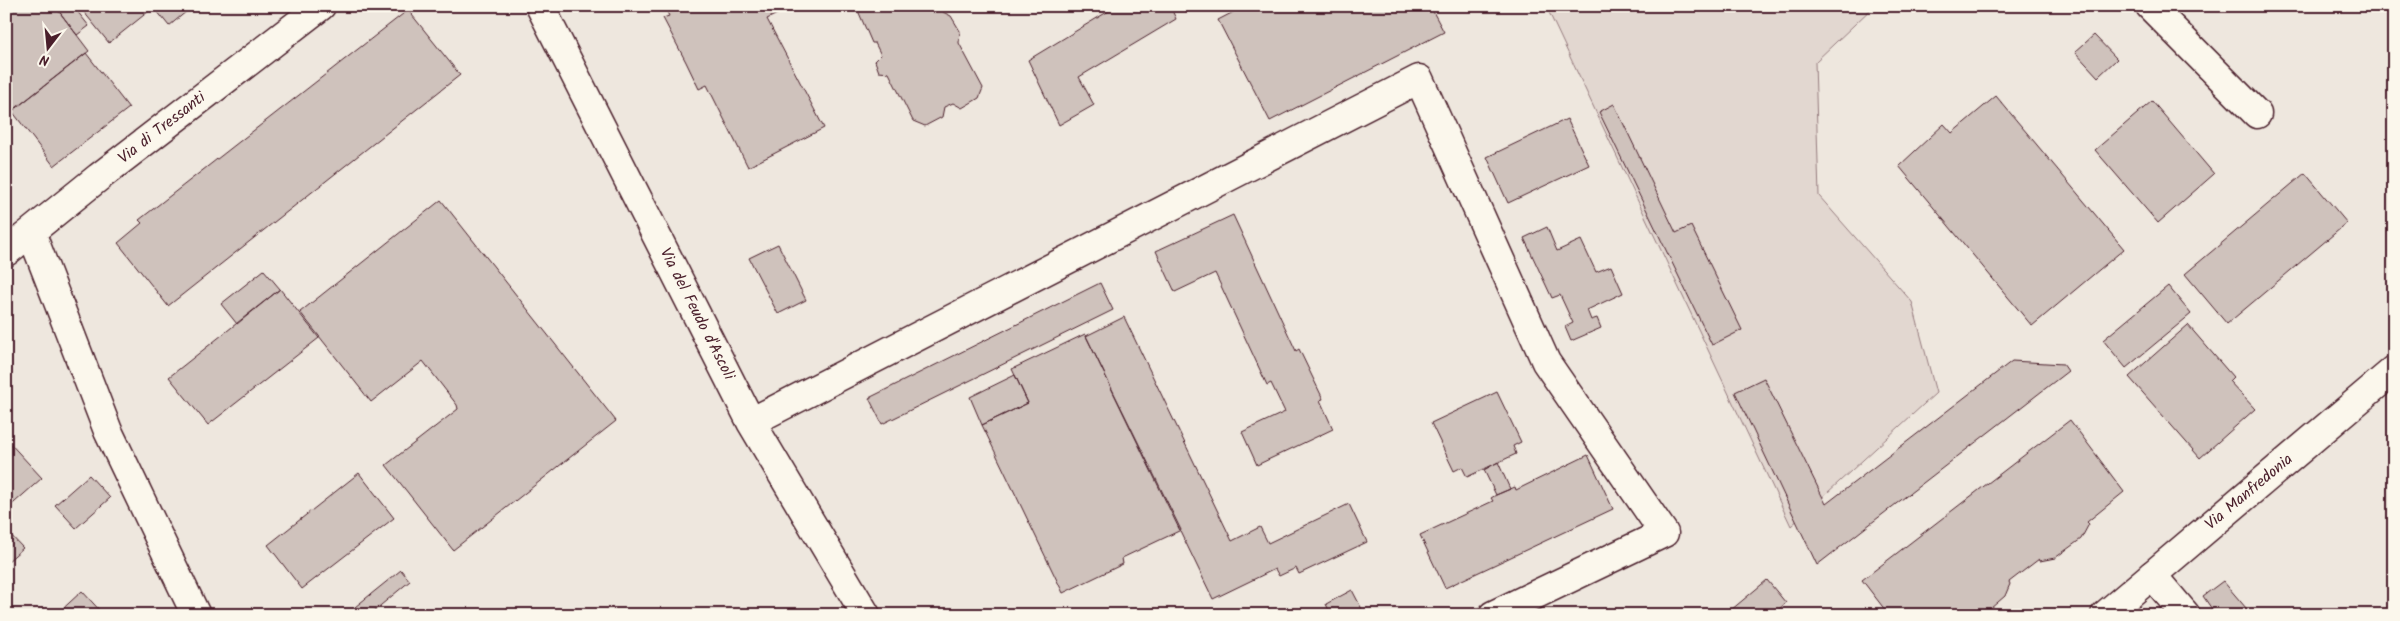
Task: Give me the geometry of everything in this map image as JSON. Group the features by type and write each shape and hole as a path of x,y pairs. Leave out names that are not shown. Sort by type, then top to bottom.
{"street":[{"name":"Via di Tressanti","path":"6,252 99,177 321,6"},
{"name":"Via del Feudo d'Ascoli","path":"540,6 751,422 866,615"},
{"path":"2150,6 2257,114"},
{"path":"751,422 1419,79 1546,362 1664,534 1493,615"},
{"path":"31,232 108,431 196,615"},
{"name":"Via Manfredonia","path":"2105,615 2394,370"},
{"path":"2128,615 2152,574 2186,615"}],"shaded area":[{"path":"6,6 2394,6 2394,615 6,615"},
{"path":"1546,6 1874,6 1815,62 1819,196 1912,302 1936,393 1791,526"}],"building":[{"path":"6,6 55,6 89,51 6,116"},
{"path":"55,6 73,6 89,26 77,35"},
{"path":"79,6 153,6 154,7 109,43"},
{"path":"153,6 193,6 169,26"},
{"path":"664,6 778,6 779,13 767,19 824,128 748,167 707,85 699,89 663,18 669,16"},
{"path":"856,6 940,6 943,12 951,16 960,31 959,43 983,88 979,98 962,108 953,103 944,107 942,117 925,126 913,121 889,73 879,72 875,61 881,55 875,43 872,43"},
{"path":"1117,6 1170,6 1176,19 1079,77 1094,105 1059,125 1028,60"},
{"path":"1245,6 1430,6 1444,32 1270,121 1218,20"},
{"path":"408,10 460,75 168,306 118,243 142,223 139,220"},
{"path":"2094,35 2117,59 2098,77 2075,52"},
{"path":"86,53 129,108 54,166 12,111"},
{"path":"1996,96 2124,249 2032,326 1899,166 1944,124 1952,133"},
{"path":"2152,101 2214,174 2158,223 2095,150"},
{"path":"1614,104 1676,233 1691,226 1742,330 1712,345 1599,112"},
{"path":"1567,119 1589,165 1508,203 1487,157"},
{"path":"2305,173 2347,223 2227,324 2185,274"},
{"path":"441,200 616,421 453,550 386,465 458,409 457,405 423,361 371,402 300,312"},
{"path":"1233,215 1296,351 1299,349 1323,399 1320,400 1333,429 1257,465 1242,432 1285,412 1271,383 1267,385 1215,273 1175,292 1156,251"},
{"path":"1547,227 1557,251 1581,240 1596,272 1611,266 1623,293 1587,310 1591,320 1597,318 1601,328 1571,341 1565,327 1573,323 1560,295 1552,298 1524,238"},
{"path":"778,244 806,300 778,314 749,258"},
{"path":"264,270 280,289 237,324 221,304"},
{"path":"1100,283 1113,310 882,424 869,398"},
{"path":"2168,286 2191,314 2126,368 2103,340"},
{"path":"280,289 319,338 208,425 169,377"},
{"path":"1124,317 1232,541 1260,527 1268,543 1349,504 1367,542 1299,574 1296,568 1279,576 1275,569 1213,599 1086,336"},
{"path":"2188,325 2233,377 2229,381 2255,409 2200,458 2129,377"},
{"path":"1085,334 1181,530 1122,558 1123,564 1063,593 982,425 1028,403 1012,369"},
{"path":"2012,361 2063,364 2068,371 1817,565 1735,392 1764,378 1826,504"},
{"path":"1015,375 1028,403 982,425 970,397"},
{"path":"1497,392 1521,442 1513,446 1516,454 1467,477 1462,467 1454,471 1431,423"},
{"path":"2070,420 2124,492 2087,522 2089,524 2081,539 2055,558 2040,561 2039,559 2009,582 2010,584 2005,596 1983,615 1889,615 1862,580"},
{"path":"6,439 42,478 6,510"},
{"path":"1588,455 1613,509 1445,588 1420,535 1493,501 1491,498 1496,495 1515,487 1516,490"},
{"path":"1498,462 1510,489 1496,495 1484,470"},
{"path":"359,473 394,518 302,589 268,545"},
{"path":"89,475 110,498 76,528 55,505"},
{"path":"6,530 23,548 6,563"},
{"path":"401,570 410,581 369,615 361,615 355,607"},
{"path":"1767,580 1786,603 1772,615 1725,615"},
{"path":"2223,581 2252,615 2216,615 2203,596"},
{"path":"1352,590 1365,615 1331,615 1326,604"},
{"path":"82,591 104,615 56,615"}]}
